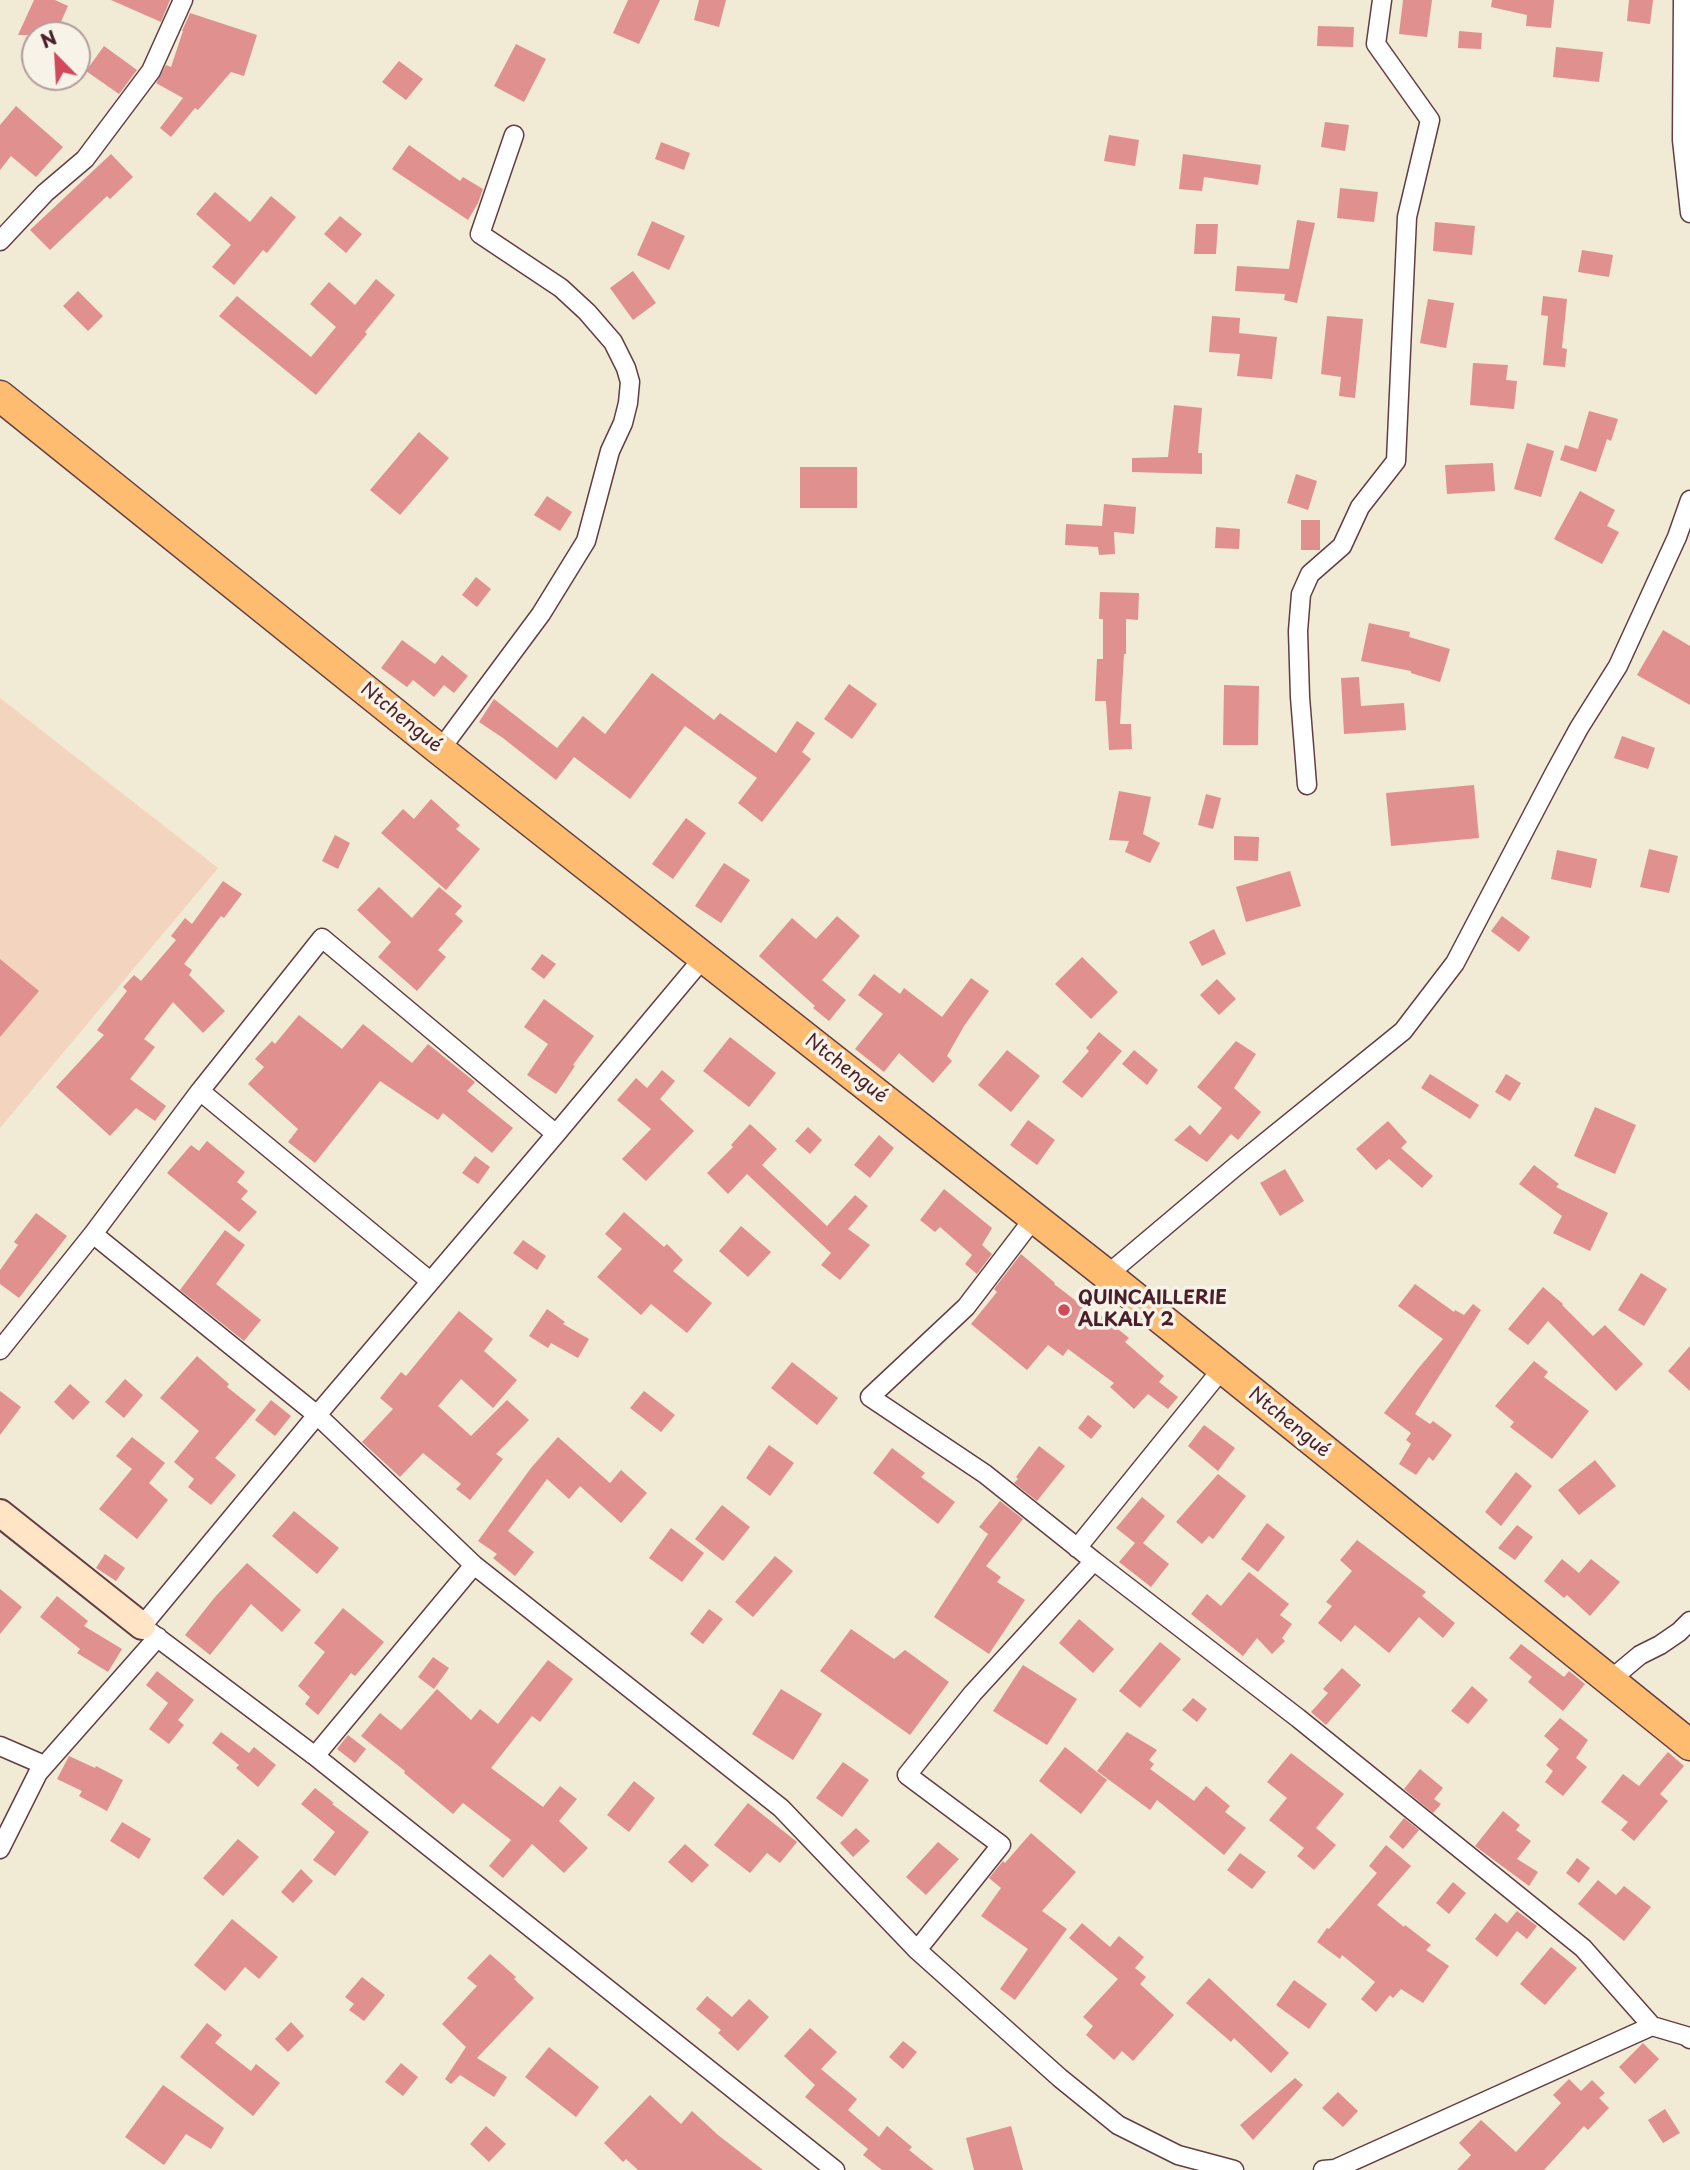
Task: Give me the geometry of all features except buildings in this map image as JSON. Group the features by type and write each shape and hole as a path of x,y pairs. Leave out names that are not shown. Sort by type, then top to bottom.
{"main road":[{"name":"Ntchengué","path":"0,396 440,750 1107,1275 1690,1745"}],"street":[{"path":"0,241 45,194 85,159 151,71 183,0"},
{"path":"1307,786 1300,697 1298,631 1301,594 1310,574 1342,546 1360,507 1396,461 1407,217 1430,120 1376,44 1381,0"},
{"path":"1683,0 1682,139 1690,213"},
{"path":"440,750 541,614 586,541 610,451 623,423 628,403 630,382 626,368 613,342 587,312 561,288 480,234 514,135"},
{"path":"1107,1275 1403,1031 1455,963 1579,728 1618,666 1677,537 1690,500"},
{"path":"0,1350 322,938 556,1135"},
{"path":"0,1849 38,1773 317,1415 704,957"},
{"path":"200,1091 430,1281"},
{"path":"1034,1217 966,1307 870,1397 985,1474 1298,1718 1583,1948 1652,2026 1690,2039"},
{"path":"93,1234 317,1415 474,1565 781,1808 917,1950 1060,2078 1118,2125 1178,2155 1234,2170"},
{"path":"1077,1548 1222,1369"},
{"path":"0,1513 150,1632 315,1756 835,2170"},
{"path":"917,1950 1001,1844 908,1775 973,1693 1094,1560"},
{"path":"315,1756 474,1565"},
{"path":"1610,1680 1640,1654 1660,1645 1690,1621"},
{"path":"0,1746 44,1765"},
{"path":"1323,2170 1335,2169 1652,2026"}],"shaded area":[{"path":"0,698 218,868 0,1128"}],"place":[{"name":"QUINCAILLERIE ALKALY 2","path":"1064,1310"}]}
